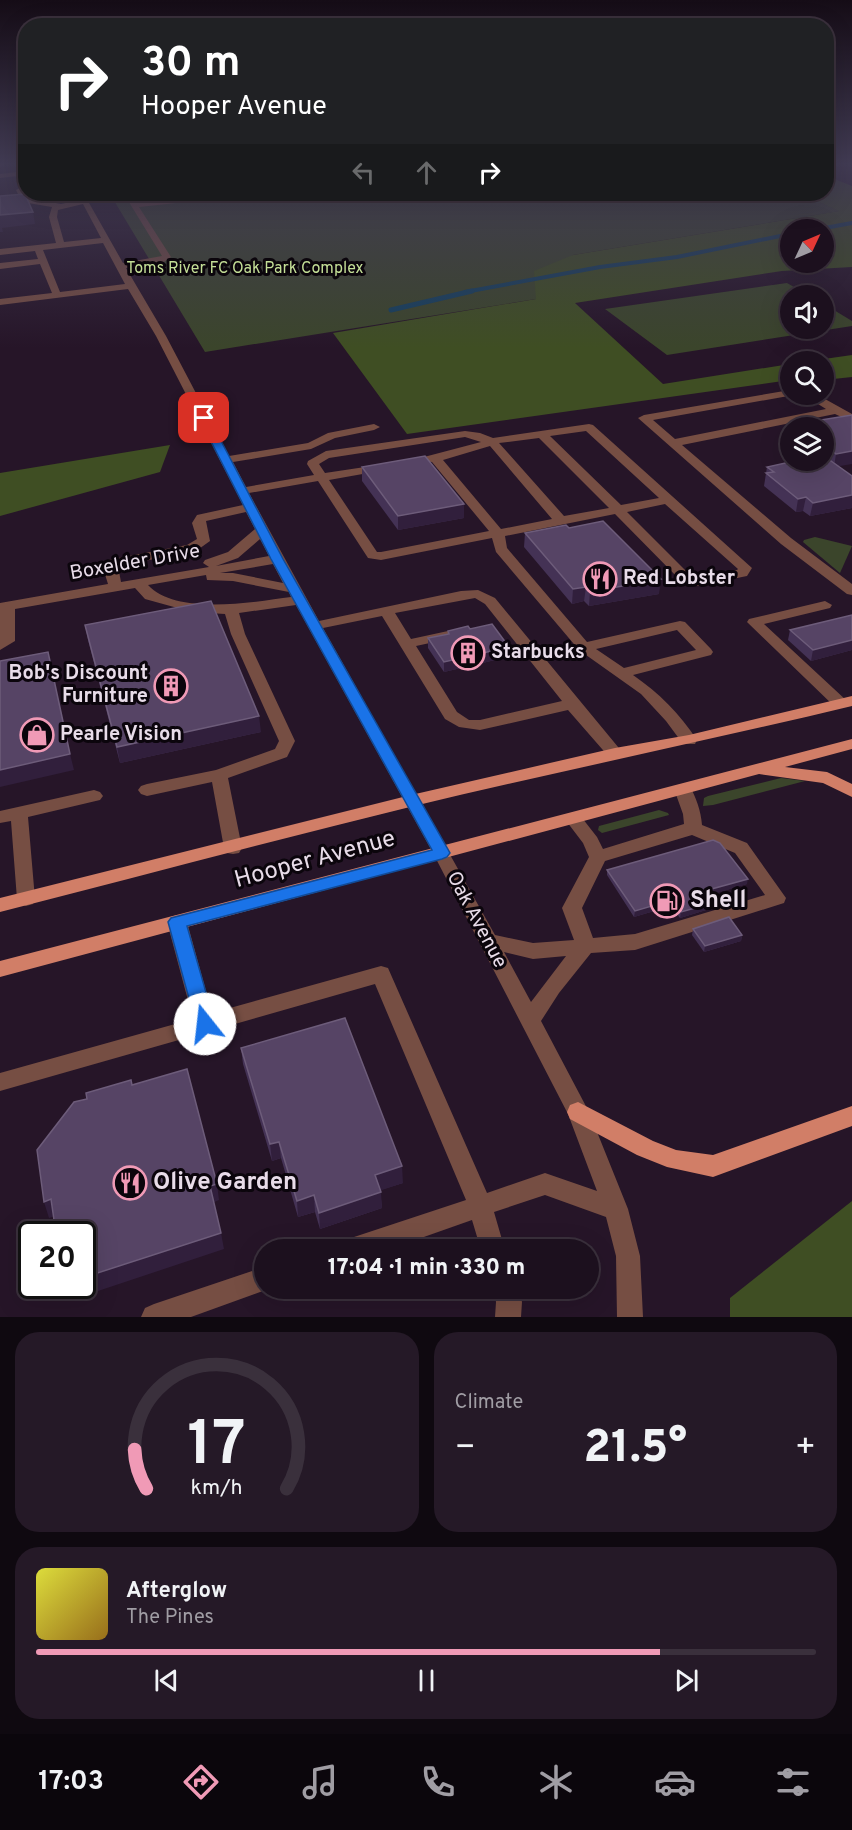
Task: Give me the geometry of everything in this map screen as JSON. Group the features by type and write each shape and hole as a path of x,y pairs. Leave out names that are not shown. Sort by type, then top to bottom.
{"main road":[{"name":"Hooper Avenue","path":"0,905 233,848 411,801 615,753 689,740 846,703"},
{"name":"Hooper Avenue","path":"0,969 852,744"},
{"path":"756,770 827,778 852,791"},
{"path":"578,1112 645,1148 675,1160 713,1166 852,1116"}],"street":[{"path":"56,224 61,245"},
{"name":"Oak Avenue","path":"98,224 161,336 277,559 442,853 578,1112 616,1209 628,1256 630,1317"},
{"path":"120,266 161,261 167,256 147,224"},
{"path":"0,252 106,240"},
{"path":"38,247 57,295"},
{"path":"0,266 43,261"},
{"path":"0,302 131,286"},
{"path":"780,395 644,418 786,541 852,591"},
{"path":"828,405 852,418"},
{"path":"672,442 838,410"},
{"path":"225,460 311,446 336,434 374,427"},
{"path":"242,491 435,458 492,442 541,433 590,427 668,500 746,568 741,573 699,582 688,580 541,433"},
{"path":"561,521 492,442 476,435 465,434 326,455 314,461 313,464 373,555 381,556 498,533 561,521 668,500"},
{"path":"435,458 498,533 501,549 584,647 646,691 672,717 689,740"},
{"path":"115,586 110,568 113,563 191,548 203,541 204,537 198,523 201,518 250,507"},
{"path":"192,573 233,555 262,530"},
{"name":"Boxelder Drive","path":"4,607 277,559"},
{"path":"192,573 218,578 233,577 297,594"},
{"path":"137,582 150,596 192,608 231,610 297,594"},
{"path":"314,626 461,595 478,594 490,601 572,704 615,753"},
{"path":"825,605 754,622 846,703"},
{"path":"0,646 8,641 4,607"},
{"path":"147,790 219,775 281,753 287,741 238,634 231,610"},
{"path":"386,611 451,715 468,726 572,704"},
{"path":"488,625 506,620"},
{"path":"584,647 680,625 706,652 622,673"},
{"path":"406,644 460,632"},
{"path":"219,775 233,848"},
{"path":"683,789 692,814 693,828"},
{"path":"0,817 94,796"},
{"path":"19,813 26,899"},
{"path":"573,818 591,841 598,857"},
{"path":"486,940 533,951 635,942 777,897 741,848 693,828 598,857 572,908 586,946"},
{"path":"177,922 205,1024"},
{"path":"530,1021 552,987 586,946"},
{"path":"0,1082 381,974 480,1205 490,1239"},
{"path":"383,1239 545,1184 616,1209"},
{"path":"154,1317 254,1282"},
{"path":"508,1299 508,1317"}],"green space":[{"name":"Toms River FC Oak Park Complex","path":"128,224 758,224 573,255 536,299 205,352"},
{"path":"758,224 780,224 780,271 575,303 663,384 780,366 780,381 407,434 333,333 536,299 534,271 573,255"},
{"path":"834,224 852,224 852,267 834,268"},
{"path":"787,283 790,285 780,285 780,337 667,355 605,309"},
{"path":"834,310 852,321 852,326 834,329"},
{"path":"852,355 852,377 834,379 834,358"},
{"path":"170,445 160,472 0,516 0,473"},
{"path":"815,537 852,546 840,573 803,542"},
{"path":"781,778 805,781 703,806 704,798 708,796"},
{"path":"659,810 669,815 602,833 598,830 599,826"},
{"path":"852,1201 852,1317 730,1317 730,1298"}],"building":[{"path":"852,415 852,451 836,454 834,452 834,418"},
{"path":"425,456 464,504 398,516 362,467"},
{"path":"834,463 852,476 852,495 813,503 806,497 798,499 766,473 774,472 767,467 780,464 780,471 834,471"},
{"name":"Red Lobster","path":"603,521 661,579 590,592 586,587 573,589 525,533"},
{"name":"Bob's Discount Furniture","path":"211,601 259,716 117,747 85,625"},
{"path":"852,615 852,640 813,650 790,630"},
{"path":"492,624 509,647 444,662 428,638 449,634 448,631 468,626 470,629"},
{"path":"48,652 70,754 0,770 0,661"},
{"name":"Shell","path":"713,840 720,843 748,879 708,890 717,902 681,912 672,900 635,911 607,870"},
{"path":"729,917 742,935 705,946 693,929"},
{"path":"345,1018 402,1166 375,1175 381,1192 319,1213 314,1195 297,1201 279,1142 270,1144 241,1048"},
{"name":"Olive Garden","path":"187,1069 217,1184 210,1186 221,1233 96,1273 96,1221 54,1221 51,1199 44,1202 37,1150 74,1102 87,1099 86,1093 131,1080 132,1085"}],"waterway":[{"path":"834,226 844,224"},
{"path":"465,292 600,267 677,257 780,236"},
{"path":"391,310 472,291"}],"place":[{"name":"Red Lobster","path":"600,579"},
{"name":"Starbucks","path":"468,653"},
{"name":"Bob's Discount Furniture","path":"171,686"},
{"name":"Pearle Vision","path":"37,735"},
{"name":"Shell","path":"667,901"},
{"name":"Olive Garden","path":"130,1183"}],"route":[{"path":"204,418 277,559 442,853 177,922 205,1024"}]}
